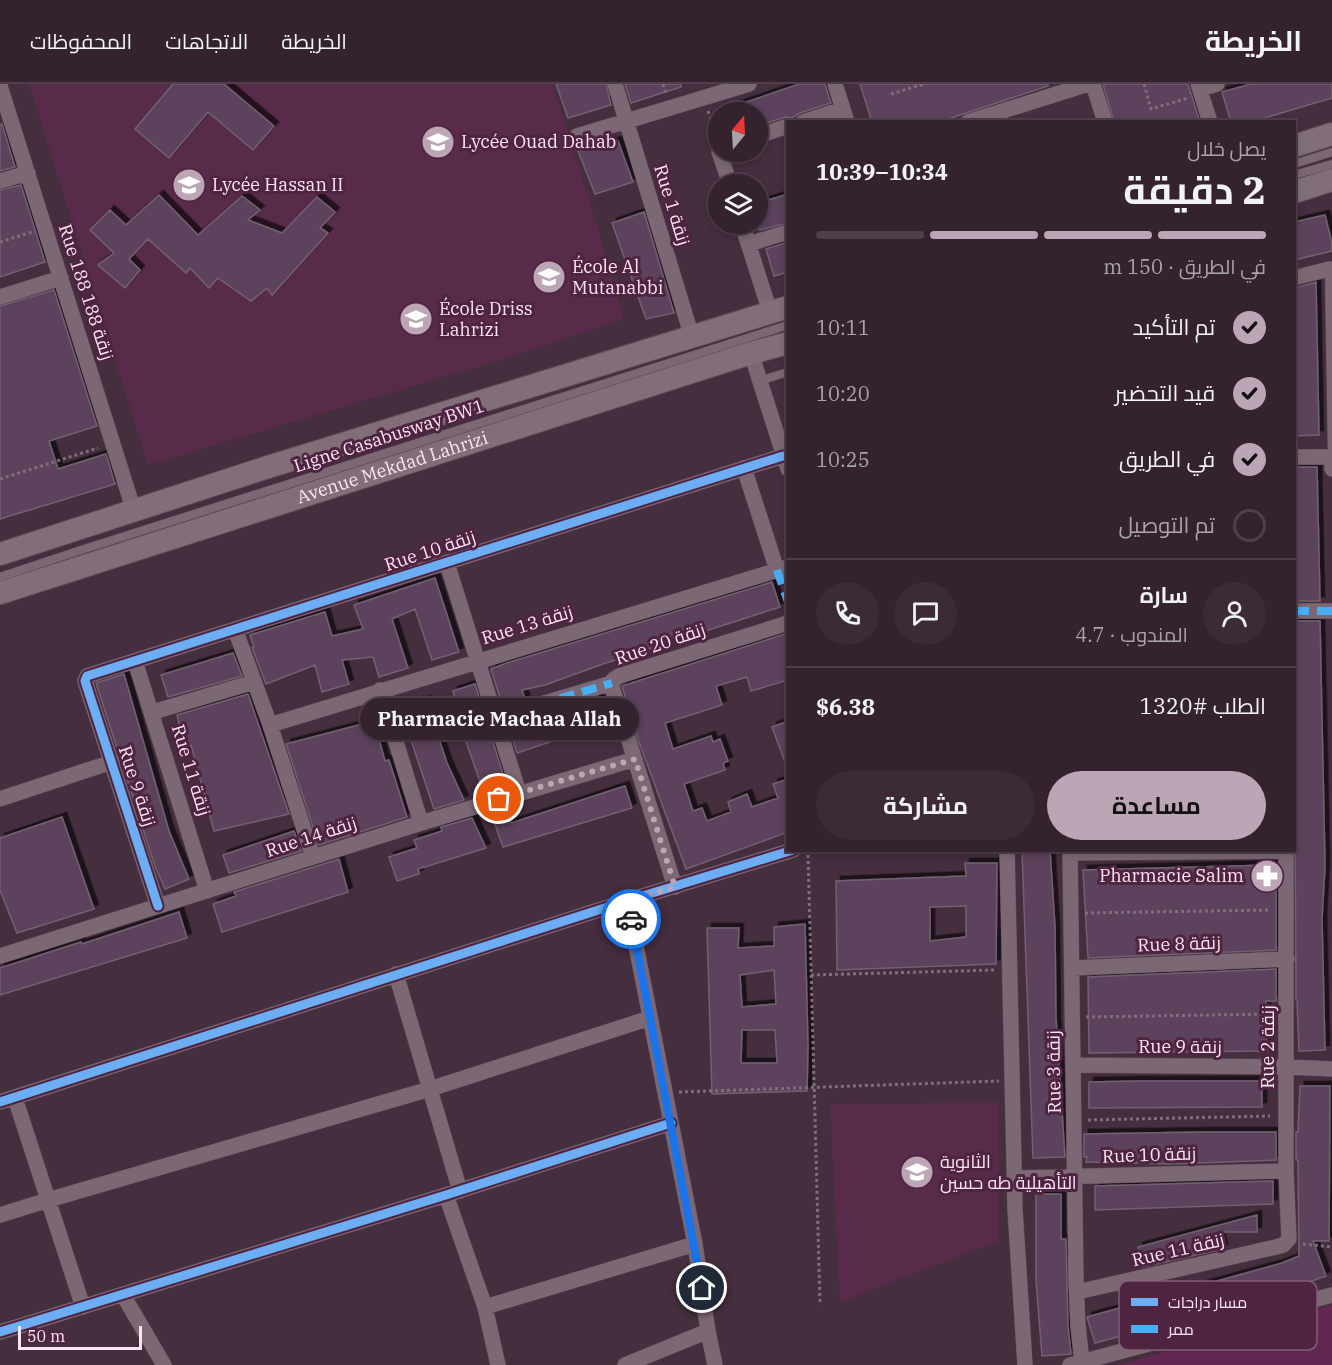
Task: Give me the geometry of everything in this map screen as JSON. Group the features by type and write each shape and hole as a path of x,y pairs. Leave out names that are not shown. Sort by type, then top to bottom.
{"main road":[{"path":"1296,145 1332,134"},
{"path":"1296,191 1332,180"},
{"name":"Avenue Mekdad Lahrizi","path":"0,554 268,467 692,336 782,315"},
{"name":"Avenue Mekdad Lahrizi","path":"0,593 786,344"}],"street":[{"name":"Rue 1 زنقة","path":"615,84 692,336"},
{"path":"577,136 704,98 723,88 749,84"},
{"path":"815,120 845,115 836,84"},
{"path":"974,120 1088,84"},
{"path":"1093,84 1104,120"},
{"path":"1209,120 1200,89 1216,84"},
{"name":"Rue 188 زنقة 188","path":"0,86 134,510"},
{"path":"768,133 786,127"},
{"path":"0,182 28,173"},
{"path":"749,244 786,233"},
{"path":"746,234 782,315"},
{"path":"1296,277 1329,269"},
{"path":"0,297 61,278"},
{"path":"751,353 785,463"},
{"path":"1296,457 1332,457 1332,468"},
{"name":"Rue 10 زنقة","path":"87,676 744,468 785,463"},
{"path":"744,468 782,568"},
{"path":"447,563 519,793"},
{"name":"Rue 13 زنقة","path":"274,723 782,568"},
{"path":"1296,611 1332,611"},
{"name":"Rue 20 زنقة","path":"675,887 612,683 619,676 786,624"},
{"path":"235,629 254,682 274,723 313,857"},
{"name":"Rue 11 زنقة","path":"135,661 153,712 207,891"},
{"name":"Rue 9 زنقة","path":"87,676 85,681 158,906"},
{"path":"153,712 254,682"},
{"path":"538,705 612,683"},
{"path":"380,690 421,823"},
{"name":"Rue 14 زنقة","path":"1,954 635,759"},
{"path":"0,800 112,762"},
{"path":"83,1307 48,1200 8,1100 396,974 787,852"},
{"path":"1006,852 1014,1178 1025,1365"},
{"name":"Rue 3 زنقة","path":"1070,852 1078,1326 1076,1363"},
{"name":"Rue 2 زنقة","path":"1286,852 1288,1116 1286,1171 1289,1236 1287,1242"},
{"path":"632,900 628,905 695,1244 715,1365"},
{"name":"Rue 8 زنقة","path":"1072,968 1287,959"},
{"path":"396,974 430,1089 453,1193 485,1306 498,1365"},
{"path":"0,1215 430,1089 650,1018"},
{"name":"Rue 9 زنقة","path":"1073,1065 1332,1069"},
{"path":"0,1332 453,1193 671,1123"},
{"name":"Rue 10 زنقة","path":"1014,1178 1286,1171"},
{"name":"Rue 11 زنقة","path":"1126,1281 1276,1247 1287,1242"},
{"path":"485,1306 695,1244"},
{"name":"Rue 11 زنقة","path":"1077,1292 1119,1283"},
{"path":"123,1295 164,1365"},
{"path":"1317,1299 1332,1295"},
{"path":"625,1365 708,1331"},
{"path":"1076,1363 1125,1350"}],"lane":[{"path":"1296,163 1332,152"},
{"path":"1296,174 1332,164"},
{"path":"1329,269 1332,457"},
{"name":"Ligne Casabusway BW1","path":"0,577 782,315"},
{"name":"Ligne Casabusway BW1","path":"0,585 786,338"},
{"path":"759,381 786,373"}],"path":[{"path":"891,94 924,84"},
{"path":"1144,84 1151,109 1200,89"},
{"path":"704,98 708,111"},
{"path":"0,242 45,228"},
{"path":"0,479 113,443"},
{"path":"808,852 820,1305"},
{"path":"1071,913 1287,910"},
{"path":"811,975 1009,969"},
{"path":"1072,1017 1288,1013"},
{"path":"665,1093 1012,1080"},
{"path":"1074,1120 1288,1116"},
{"path":"1287,1242 1332,1247"}],"shaded area":[{"path":"29,84 552,84 624,319 511,357 148,465"},
{"name":"الثانوية التأهيلية طه حسين","path":"999,1103 999,1241 840,1302 830,1104"},
{"path":"1332,1305 1332,1365 1119,1365 1172,1350 1317,1350 1317,1309"}],"building":[{"path":"173,84 224,84 274,126 253,150 208,112 169,158 135,129"},
{"path":"556,84 606,84 611,105 568,118"},
{"path":"625,84 681,84 681,87 631,103"},
{"path":"799,84 825,84 831,103 792,118 785,117 768,123 768,102 746,102"},
{"path":"860,84 1048,84 1048,86 945,120 871,120"},
{"path":"1103,84 1188,84 1199,120 1113,120"},
{"path":"1251,84 1332,84 1332,98 1258,120 1230,120 1222,92"},
{"path":"2,124 15,167 0,171 0,125"},
{"path":"618,141 633,182 595,194 578,151"},
{"path":"21,185 45,262 0,277 0,190"},
{"path":"159,195 198,235 242,196 260,210 248,220 282,233 317,197 335,212 320,228 328,233 272,295 267,288 251,301 218,278 209,288 190,268 186,273 148,239 129,259 140,270 125,288 98,265 114,253 90,230 110,210 126,225"},
{"path":"786,195 786,224 768,228 768,200"},
{"path":"644,212 674,313 646,319 612,223"},
{"path":"1325,215 1332,251 1296,260 1296,222"},
{"path":"786,243 786,273 774,276 766,249"},
{"path":"1316,282 1319,435 1296,436 1296,287"},
{"path":"54,290 97,426 49,441 58,469 106,454 115,484 0,519 0,306"},
{"path":"1296,467 1317,467 1320,601 1296,601"},
{"path":"435,578 459,652 432,660 415,609 392,619 408,668 379,677 373,657 342,660 349,684 322,692 315,665 266,684 252,647 254,647 250,635 325,612 332,636 363,629 354,605"},
{"path":"772,582 780,607 545,685 522,690 534,726 557,718 554,710 598,697 606,723 517,753 491,669"},
{"path":"1296,621 1320,621 1325,866 1322,919 1325,1050 1299,1051 1296,1000"},
{"path":"786,634 786,681 751,691 747,677 716,686 722,705 665,723 673,749 711,736 713,742 720,739 728,761 723,763 725,770 684,784 693,811 702,808 707,821 731,812 728,802 747,794 752,807 778,798 773,784 786,780 786,833 686,869 639,742 622,686"},
{"path":"233,653 242,676 168,697 161,675"},
{"path":"124,674 169,831 189,879 165,889 155,866 96,683"},
{"path":"475,684 507,787 484,793 464,736 453,691"},
{"path":"248,694 289,814 214,831 191,745 184,746 177,715"},
{"path":"426,700 447,763 464,800 434,809 401,710"},
{"path":"374,721 385,761 389,760 407,817 319,845 286,744"},
{"path":"786,722 786,765 772,727"},
{"path":"625,786 632,808 503,847 494,822 508,817 511,823"},
{"path":"62,817 94,909 17,933 0,890 0,838"},
{"path":"472,818 486,848 418,869 419,874 397,881 389,857 417,848 414,840 442,831 441,827"},
{"path":"294,831 301,851 229,873 223,855"},
{"path":"1022,852 1050,852 1055,927 1056,1018 1065,1157 1033,1158"},
{"path":"339,859 348,892 222,932 213,904 236,896 234,892"},
{"path":"965,863 997,863 996,964 837,970 836,881 966,876","holes":["966,906 966,937 930,941 930,907"]},
{"path":"1276,865 1276,950 1088,958 1083,870"},
{"path":"179,912 187,938 0,995 0,968"},
{"path":"805,924 807,1091 712,1094 707,928 739,928 738,948 774,946 774,927","holes":["774,970 776,1004 742,1007 740,975","742,1030 775,1030 777,1063 741,1063"]},
{"path":"1276,969 1276,1001 1266,1001 1267,1051 1089,1053 1088,977"},
{"path":"1262,1081 1262,1107 1089,1108 1089,1082"},
{"path":"1300,1086 1330,1086 1329,1241 1313,1241 1326,1276 1312,1281 1217,1281 1299,1256 1298,1160 1296,1160 1296,1132 1298,1132"},
{"path":"1276,1132 1276,1160 1170,1164 1086,1162 1087,1157 1084,1157 1084,1134"},
{"path":"1273,1181 1273,1204 1095,1210 1095,1186"},
{"path":"1036,1194 1061,1194 1061,1239 1066,1239 1071,1354 1042,1356 1036,1281"},
{"path":"1257,1215 1257,1232 1219,1232 1223,1249 1143,1267 1138,1247"},
{"path":"1119,1308 1119,1337 1095,1343 1087,1317"}],"marked path":[{"path":"777,570 786,596"},
{"path":"1296,611 1332,611"},
{"path":"538,705 612,683"}],"cycle path":[{"path":"158,906 85,681 87,676 783,456"},
{"path":"0,1102 786,852"},
{"path":"0,1332 446,1195 671,1123"}],"way so far":[{"path":"499,799 635,759 675,887 630,901 628,905 631,919"}],"place":[{"name":"Lycée Ouad Dahab","path":"438,142"},
{"name":"Lycée Hassan II","path":"189,185"},
{"name":"École Al Mutanabbi","path":"549,277"},
{"name":"École Driss Lahrizi","path":"416,319"},
{"name":"Pharmacie Machaa Allah","path":"499,799"},
{"name":"Pharmacie Salim","path":"1267,876"},
{"name":"الثانوية التأهيلية طه حسين","path":"917,1172"}],"route":[{"path":"631,919 702,1288"}]}
